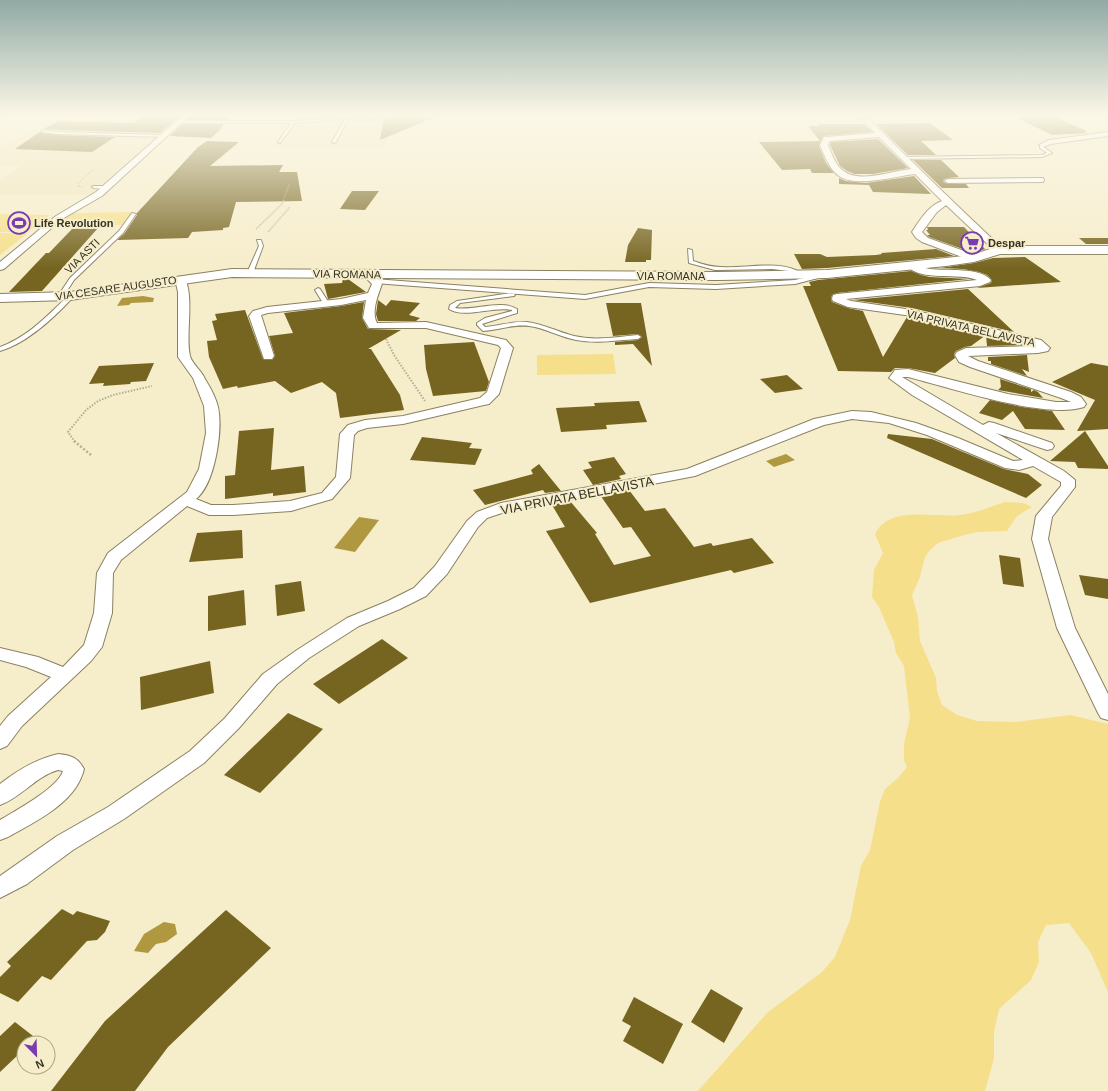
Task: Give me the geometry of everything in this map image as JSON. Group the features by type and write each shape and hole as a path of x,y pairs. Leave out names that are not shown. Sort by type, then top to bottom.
{"street":[{"path":"0,267 50,224 82,201 99,194 129,167"},
{"path":"835,167 845,176 851,179 870,179 892,174 917,171 942,178 1040,180"},
{"path":"913,167 939,194 999,250"},
{"path":"1005,174 1013,180"},
{"path":"939,194 944,190 942,178"},
{"path":"948,202 941,203 936,207 917,232 919,236 925,240 974,258"},
{"name":"VIA ROMANA","path":"232,273 371,278 800,275 912,266 974,258 999,250 1108,250"},
{"name":"VIA PRIVATA BELLAVISTA","path":"912,266 924,272 974,275 986,280 980,283 845,296 837,297 837,299 848,304 912,313 1037,342 1044,348 966,352 961,355 963,359 974,364 1066,395 1076,400 1079,404 1073,407 1059,407 1003,398 908,373 899,373 896,378 902,383 1068,480 1068,487 1044,516 1040,539 1066,628 1108,713"},
{"name":"VIA CESARE AUGUSTO","path":"0,298 66,296 232,273"},
{"path":"184,500 209,510 233,510 291,506 327,496 343,478 347,434 353,428 365,424 403,420 484,401 493,394 507,348 502,342 426,325 373,326 369,318 372,295 377,284 371,278"},
{"path":"0,741 15,721 85,657 93,647 103,614 105,573 114,557 192,494 206,469 213,434 211,406 199,378 184,357 183,292 180,279"},
{"path":"268,356 255,317 256,314 263,310 326,303 372,295"},
{"name":"VIA PRIVATA BELLAVISTA","path":"0,888 19,877 65,843 116,814 197,756 232,723 270,679 302,654 353,622 394,605 420,592 441,570 472,524 482,515 501,508 690,473 819,422 834,417 852,415 871,416 891,420 938,435 1010,465 1021,466 1028,464 1032,460"},
{"name":"VIA PRIVATA BELLAVISTA","path":"959,416 1047,446"},
{"path":"0,654 31,662 65,675"},
{"path":"0,796 46,765 61,762 67,763 74,770 74,774 67,786 34,812 0,831"}],"lane":[{"path":"94,187 106,187"},
{"name":"VIA ASTI","path":"0,349 8,347 25,336 66,296 72,279 121,232 134,214"},
{"path":"250,273 261,246 259,241"},
{"path":"690,250 691,262 704,267 722,269 777,269 795,272 800,275"},
{"path":"371,278 585,297 649,285 716,287 795,282 827,274"},
{"path":"318,290 326,303"},
{"path":"522,292 515,295 459,302 452,306 452,309 459,311 496,307 508,307 514,309 515,312 510,314 484,320 479,324 483,329 530,324 576,338 592,340 638,337"},
{"path":"0,898 19,877"}],"path":[{"path":"289,185 282,204 250,236 259,241 290,206"},
{"path":"380,326 394,355 434,412"},
{"path":"91,455 74,441 68,432 82,415 94,403 116,395 152,386"}],"shaded area":[{"path":"20,167 122,167 91,194 86,195 0,195 0,180"},
{"path":"133,212 123,225 53,226 73,213"},
{"name":"Life Revolution","path":"0,214 50,215 28,232 0,232"},
{"path":"0,233 28,233 0,255"},
{"path":"143,296 154,298 153,302 131,303 129,305 117,306 122,298"},
{"path":"613,354 616,374 537,375 537,355"},
{"path":"786,454 795,460 774,467 766,461"},
{"path":"1005,502 1023,503 1032,507 1017,516 1007,531 977,532 938,543 925,557 920,577 912,595 918,617 920,641 936,678 937,691 942,705 957,715 977,721 1016,722 1070,715 1108,724 1108,992 1091,953 1069,923 1046,925 1038,942 1039,962 1031,980 999,1009 994,1032 994,1058 985,1091 698,1091 768,1012 821,973 835,957 850,920 861,866 870,850 880,802 885,789 898,778 907,767 904,760 904,744 910,718 904,666 896,653 894,642 879,607 872,597 874,570 883,553 875,534 882,525 891,519 901,516 960,515"},
{"path":"359,517 379,520 355,552 334,548"},
{"path":"164,922 175,924 177,934 166,942 156,944 148,953 134,951 144,934"}],"building":[{"path":"180,167 282,167 279,172 297,172 302,201 236,202 229,227 223,228 223,230 192,232 188,238 117,240 124,234 137,213"},
{"path":"779,167 829,167 834,173 812,173 810,169 782,170"},
{"path":"841,167 908,168 873,174 855,174"},
{"path":"920,167 948,167 959,177 947,178 943,180 943,182 948,184 966,184 969,188 942,188"},
{"path":"914,176 931,194 873,192 869,185 839,184 839,178 846,181 866,183"},
{"path":"352,191 379,191 365,210 340,209"},
{"path":"927,227 964,227 985,249 974,253 929,237 927,235 930,235 926,230 928,230"},
{"path":"98,228 42,291 9,292 46,253 49,253 72,229"},
{"path":"638,228 652,230 651,260 646,260 646,262 625,262 628,245"},
{"path":"1079,238 1108,238 1108,244 1086,244"},
{"path":"936,249 954,256 802,269 794,254 820,254 827,257 876,255 882,254 881,253"},
{"path":"1025,257 1061,282 977,288 991,283 992,280 987,275 979,272 963,269 940,268 974,263 993,258"},
{"path":"911,271 930,277 969,279 837,293 832,295 832,302 848,308 863,311 883,357 907,317 986,335 971,346 956,351 954,354 955,358 935,373 908,368 895,368 891,372 838,371 803,286 811,286 809,282 818,280"},
{"path":"343,279 348,279 366,292 328,299 324,284 342,283"},
{"path":"968,289 1014,332 912,308 853,300"},
{"path":"378,300 386,306 391,300 420,303 409,315 420,318 416,321 378,321 376,314"},
{"path":"364,302 362,318 368,329 401,330 368,349 371,349 400,395 404,410 340,418 336,393 322,382 291,393 275,381 238,388 237,386 223,389 209,357 207,341 217,340 212,321 217,320 215,314 245,310 263,359 272,360 275,356 269,336 293,333 284,313"},
{"path":"606,303 641,303 652,366 633,344 615,345 615,342 638,340 642,337 638,334 613,336"},
{"path":"986,335 1025,344 1026,345 987,346"},
{"path":"474,342 489,382 486,391 433,396 426,369 424,345"},
{"path":"1027,355 1029,372 1022,369 1027,376 991,364 991,361 988,361 988,357"},
{"path":"154,363 146,381 103,386 104,383 89,384 99,366"},
{"path":"1091,363 1108,366 1108,429 1077,431 1095,400 1052,382"},
{"path":"787,375 803,389 775,393 760,379"},
{"path":"1000,379 1031,389 1031,392 1034,390 1043,398 998,390 1001,387"},
{"path":"990,400 1022,407 1052,411 1065,430 1025,429 1013,411 1002,420 979,413"},
{"path":"639,401 647,422 606,425 607,429 561,432 556,408 595,406 594,403"},
{"path":"274,428 271,470 304,466 306,492 273,496 273,493 225,499 225,476 235,475 239,431"},
{"path":"1085,431 1108,466 1108,469 1078,468 1075,462 1050,461"},
{"path":"888,434 932,439 1004,469 1028,474 1042,485 1026,498 887,438"},
{"path":"422,437 472,443 469,448 482,449 475,465 410,460"},
{"path":"614,457 626,474 619,476 621,479 593,485 583,470 592,468 588,462"},
{"path":"539,464 561,491 545,493 543,490 485,505 473,490 533,474 531,470"},
{"path":"629,490 645,511 665,508 694,547 711,543 713,546 752,538 774,563 734,573 731,570 590,603 546,531 565,527 552,505 570,501 597,533 595,534 614,565 651,556 631,527 623,528 600,495"},
{"path":"242,530 243,558 189,562 197,533"},
{"path":"999,555 1020,558 1024,587 1003,584"},
{"path":"1079,575 1108,579 1108,599 1085,595"},
{"path":"301,581 305,611 277,616 275,585"},
{"path":"244,590 246,625 208,631 208,596"},
{"path":"382,639 408,658 339,704 313,684"},
{"path":"210,661 214,693 141,710 140,677"},
{"path":"288,713 323,729 260,793 224,775"},
{"path":"62,909 73,915 77,911 110,921 105,932 97,940 87,941 51,980 42,976 18,1002 0,993 0,977 11,966 7,962"},
{"path":"226,910 271,948 168,1047 135,1091 51,1091 105,1021"},
{"path":"711,989 743,1008 724,1043 691,1022"},
{"path":"634,997 683,1024 663,1064 623,1041 631,1026 622,1021"},
{"path":"15,1022 32,1035 16,1035 16,1057 0,1072 0,1036"}],"place":[{"name":"Life Revolution","path":"19,223"},
{"name":"Despar","path":"972,243"}]}
